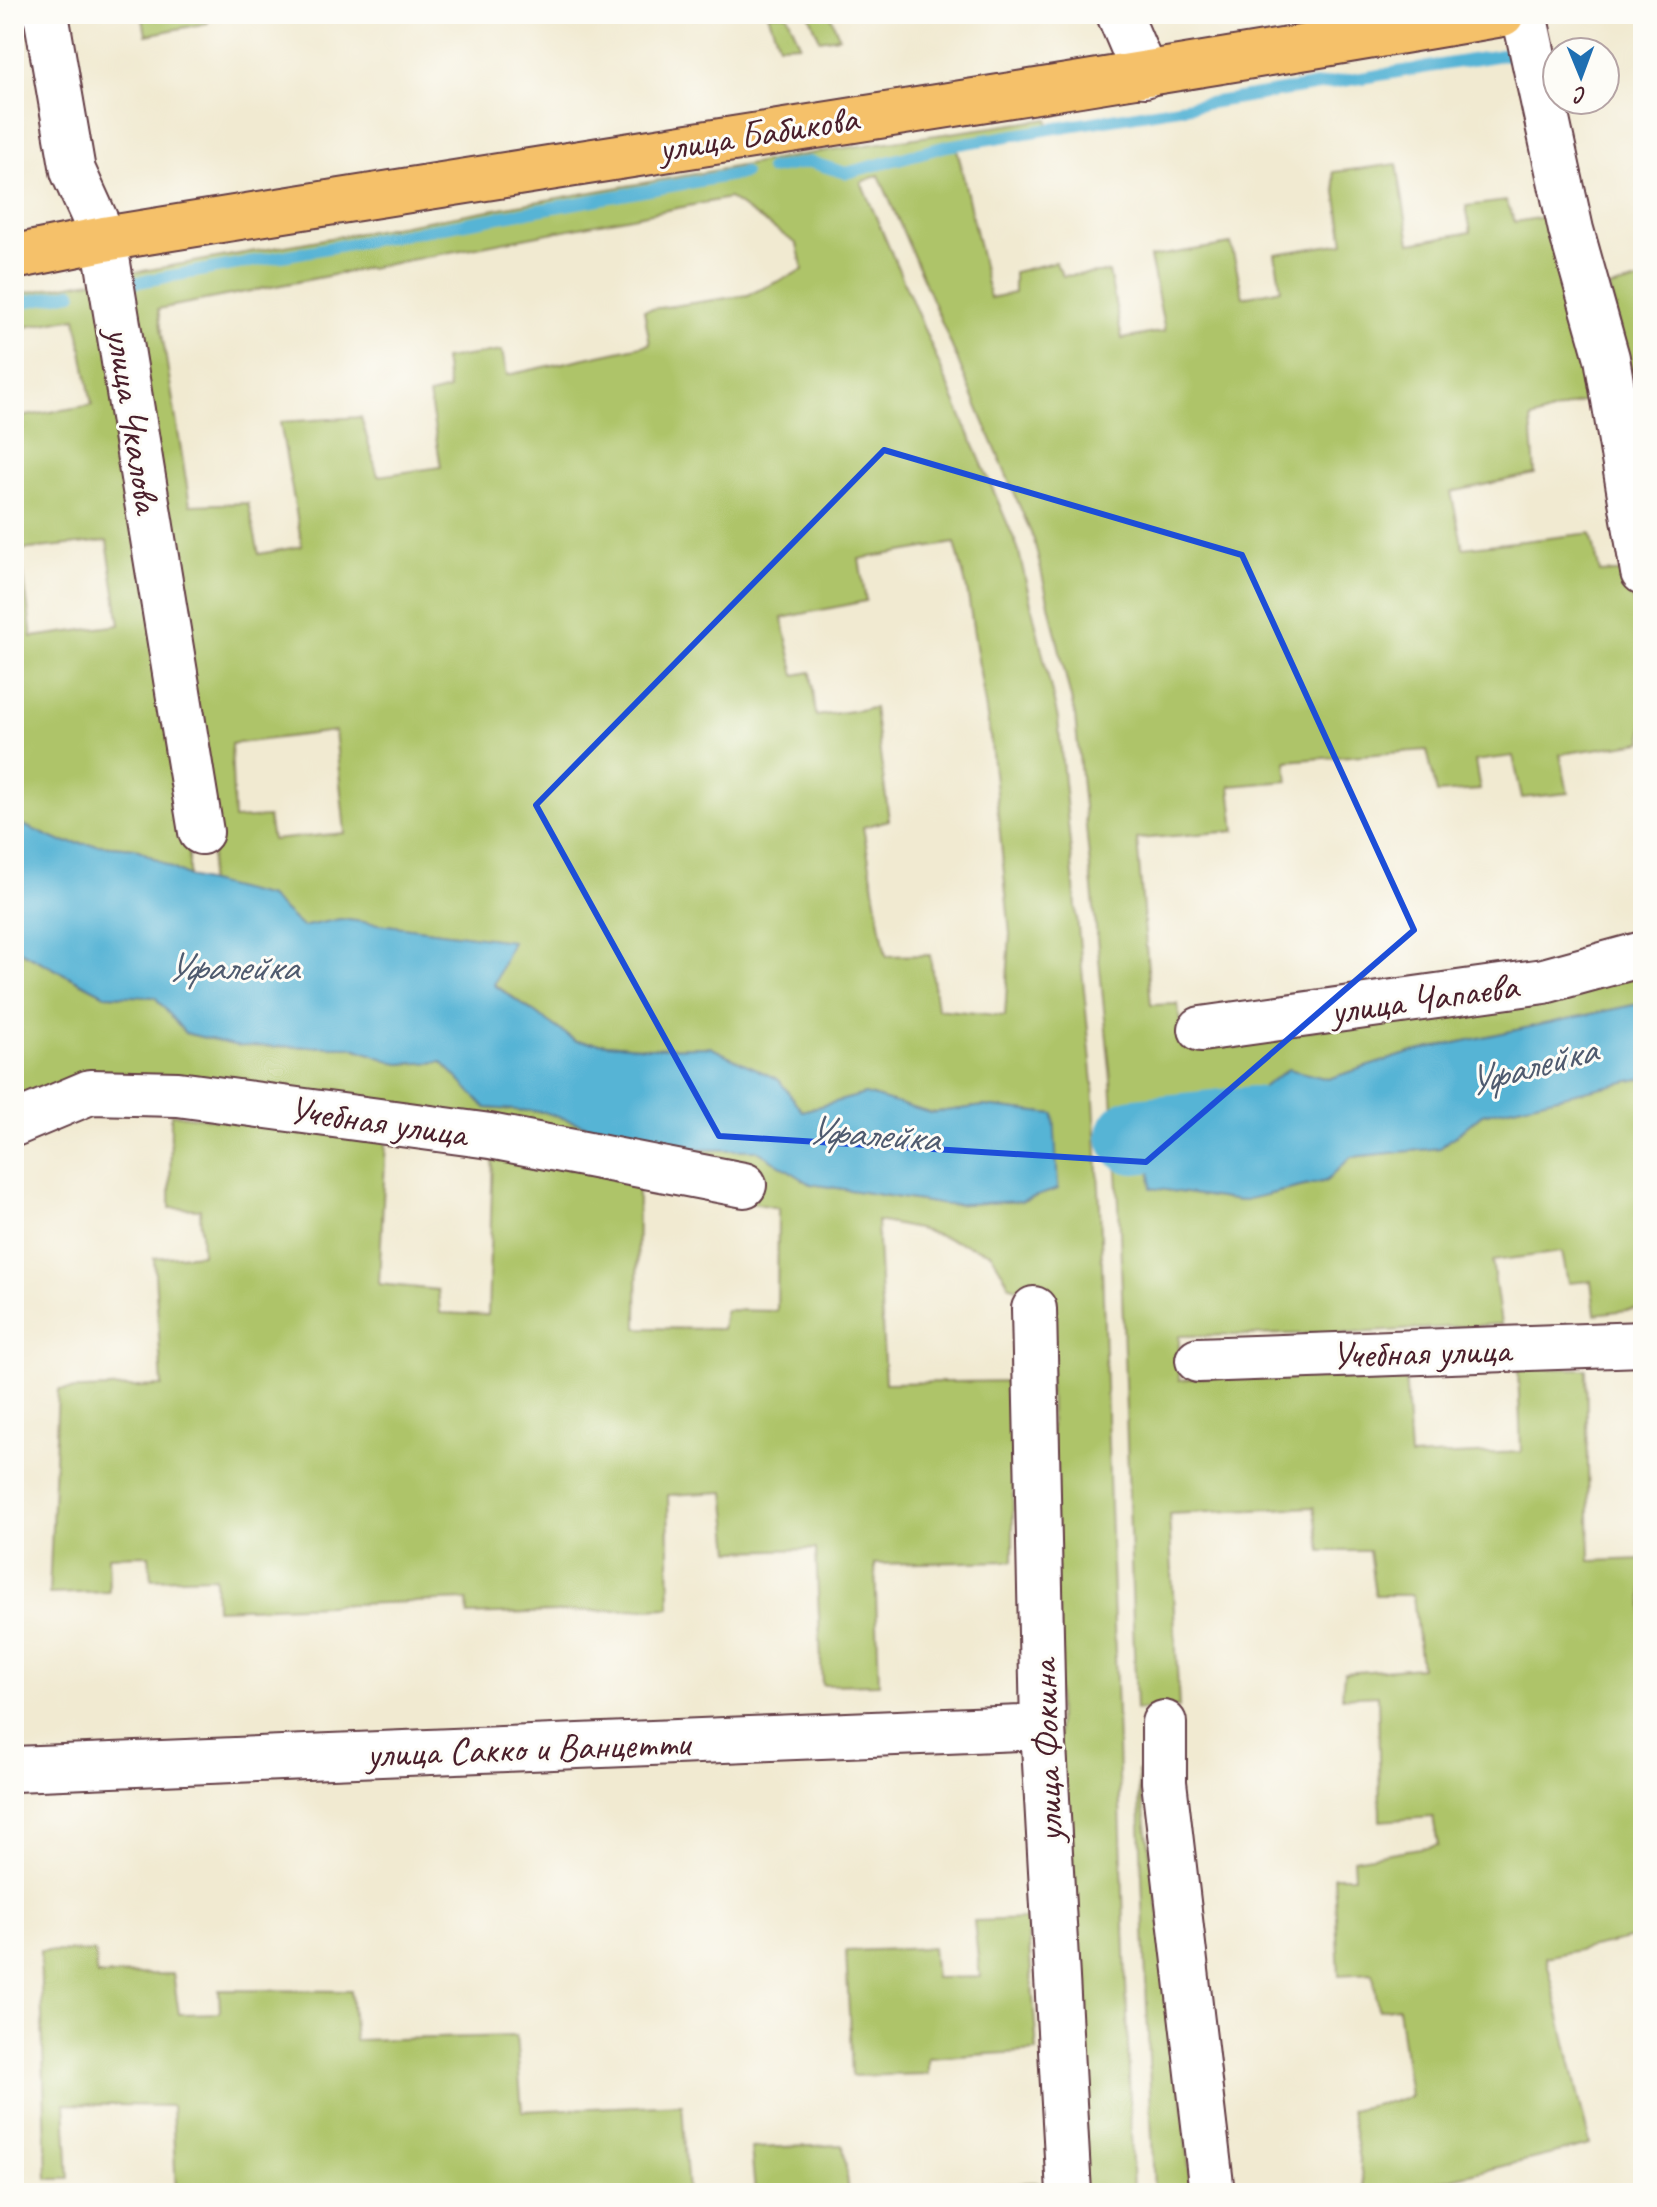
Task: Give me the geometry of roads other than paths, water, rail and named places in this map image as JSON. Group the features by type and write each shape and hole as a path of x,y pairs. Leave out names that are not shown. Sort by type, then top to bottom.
{"main road":[{"name":"улица Бабикова","path":"14,257 104,239 828,122 1145,75 1502,14"}],"street":[{"name":"улица Чкалова","path":"46,14 73,171 104,239 201,832"},
{"path":"1119,14 1145,75"},
{"path":"1524,14 1571,230 1607,358 1643,572"},
{"name":"улица Чапаева","path":"1201,1029 1544,981 1643,954"},
{"name":"Учебная улица","path":"14,1124 90,1092 178,1094 490,1136 744,1185"},
{"name":"улица Фокина","path":"1034,1309 1043,1727 1069,2193"},
{"name":"Учебная улица","path":"1198,1360 1643,1344"},
{"path":"1164,1723 1164,1782 1212,2193"},
{"name":"улица Сакко и Ванцетти","path":"14,1769 1043,1727"}],"water":[{"name":"Уфалейка","path":"14,821 61,842 135,848 189,877 269,897 302,927 340,919 512,941 494,985 576,1041 649,1048 710,1047 779,1080 802,1111 865,1094 930,1113 984,1106 1054,1114 1058,1189 1022,1201 946,1205 811,1184 756,1150 659,1149 544,1112 486,1108 442,1062 399,1064 351,1047 238,1046 185,1033 155,997 105,995 14,948"},
{"name":"Уфалейка","path":"1643,1003 1643,1078 1482,1114 1440,1148 1351,1157 1326,1181 1240,1201 1151,1188 1148,1112 1244,1101 1288,1069 1328,1079 1413,1052"}],"waterway":[{"path":"770,169 810,162 846,173 947,146 1520,52"},
{"path":"133,283 744,173"},
{"path":"14,304 72,293"},
{"name":"Уфалейка","path":"1135,1136 1252,1124"}]}
